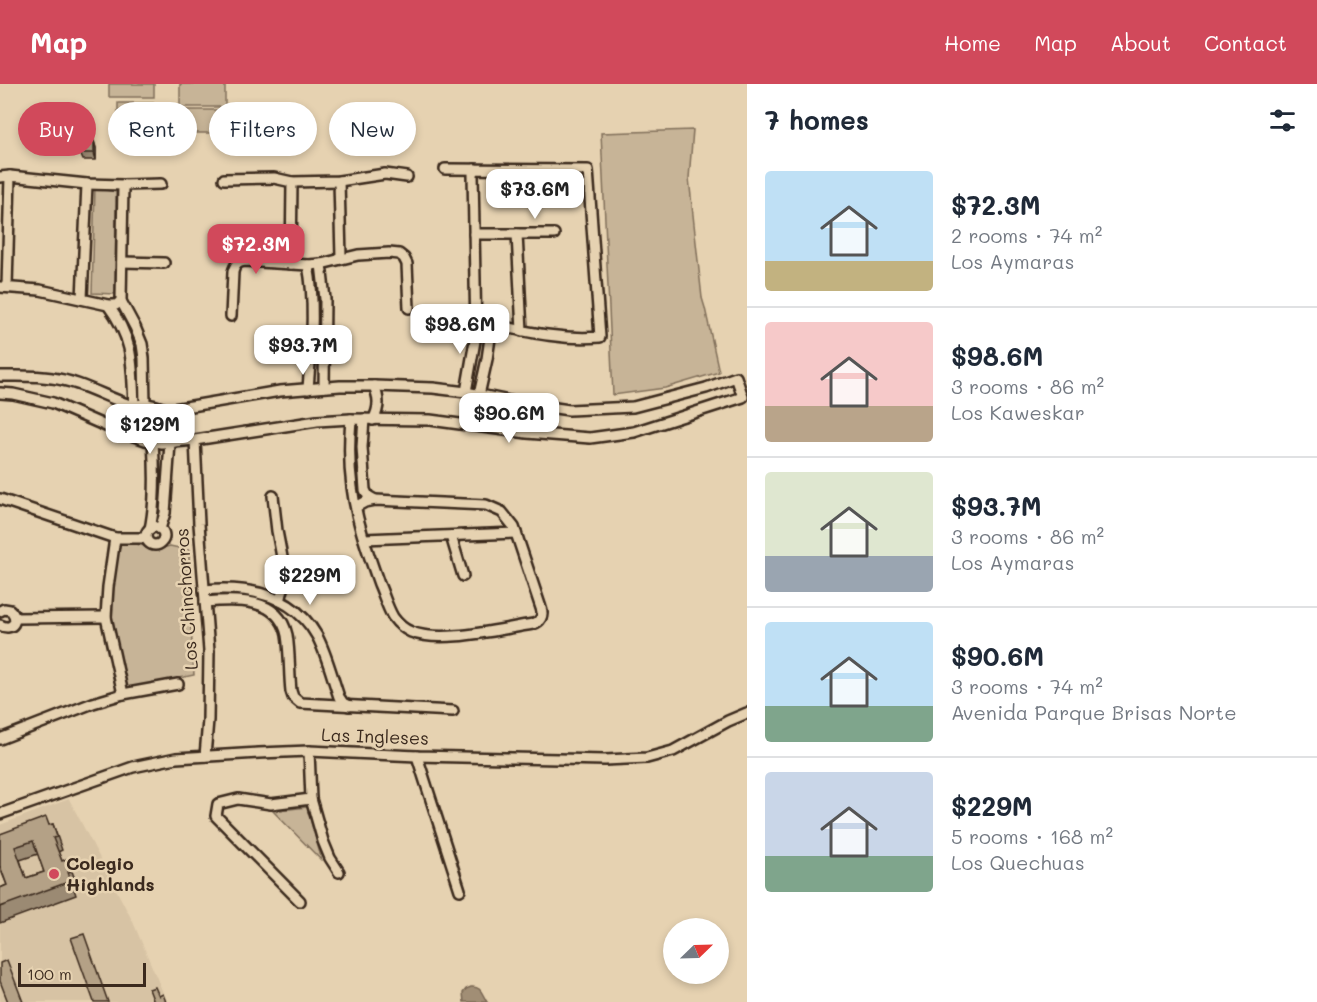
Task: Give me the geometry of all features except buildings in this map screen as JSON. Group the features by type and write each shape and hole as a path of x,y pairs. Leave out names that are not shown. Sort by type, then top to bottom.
{"street":[{"path":"445,169 588,170 600,337 549,336 477,321"},
{"path":"466,392 477,321 472,174 475,169"},
{"path":"224,178 274,178 292,182 339,181 384,174 407,177"},
{"path":"121,301 116,305 108,305 40,290 4,287 5,176 87,184 161,184"},
{"path":"339,181 341,258"},
{"path":"291,264 292,182"},
{"path":"82,299 87,184"},
{"path":"123,185 121,301 142,344 145,404"},
{"path":"474,234 554,234"},
{"path":"517,234 522,331"},
{"path":"231,316 232,272 239,262 308,265 358,255 399,254 404,258 407,264 409,308"},
{"path":"122,262 164,263"},
{"path":"321,264 325,299 324,387"},
{"path":"308,265 312,285 308,389"},
{"path":"108,305 129,344 134,406 129,418 135,436"},
{"path":"479,395 492,324"},
{"path":"0,376 34,376 70,382 134,406 145,404 168,410 173,412 178,424 173,442 165,513 152,532 115,538 0,499"},
{"path":"0,393 53,403 108,427 153,442 195,440 316,421 351,419 430,420 527,433 590,438 634,432 743,397 736,377 706,388 633,406 569,410 466,392 374,386 280,391 168,410"},
{"path":"374,386 379,407 369,419 362,447 365,490 368,496 375,500"},
{"path":"351,419 350,460 356,507 364,539 389,609 396,621 412,632 449,636 532,624 541,618 542,611 514,527 507,516 497,509 486,505 375,500 356,507"},
{"name":"Los Chinchorros","path":"195,440 209,651 205,756"},
{"path":"152,532 155,466 153,442"},
{"path":"273,496 286,578 280,601"},
{"path":"364,539 516,533"},
{"path":"450,536 463,576"},
{"path":"115,538 106,617 123,694"},
{"path":"204,590 250,591 269,596 303,618 323,649 341,700 349,706"},
{"path":"205,602 230,600 254,603 268,608 278,616 284,627 289,654 290,683 294,697 300,703 453,711"},
{"path":"0,611 10,610 15,618 11,626 5,628 0,626"},
{"path":"15,618 106,617"},
{"path":"284,627 303,618"},
{"path":"0,739 93,703 123,694 178,684"},
{"path":"325,705 335,699 336,690"},
{"name":"Las Ingleses","path":"0,814 133,767 161,760 309,751 417,756 647,758 673,751 747,713"},
{"path":"309,751 311,799 323,841 339,872"},
{"path":"417,756 460,890"},
{"path":"300,902 216,816 218,804 238,799 271,804 311,799"}],"shaded area":[{"path":"109,84 154,84 154,97 109,97"},
{"path":"180,84 225,84 225,102 209,102 209,107 197,107 197,102 180,102"},
{"path":"197,110 209,110 209,133 197,133"},
{"path":"693,130 689,178 702,298 719,372 665,388 613,395 601,133"},
{"path":"95,188 116,192 115,294 92,293"},
{"path":"146,409 166,415 172,427 171,434 166,438 143,433 135,423 137,415"},
{"path":"118,541 151,547 170,546 189,550 194,675 128,689 111,615"},
{"name":"Colegio Highlands","path":"69,799 133,922 167,1002 0,1002 0,825"},
{"path":"307,807 322,861 273,811"},
{"path":"471,987 480,989 487,1002 464,1002 463,993"}],"place":[{"name":"Colegio Highlands","path":"54,874"}]}
